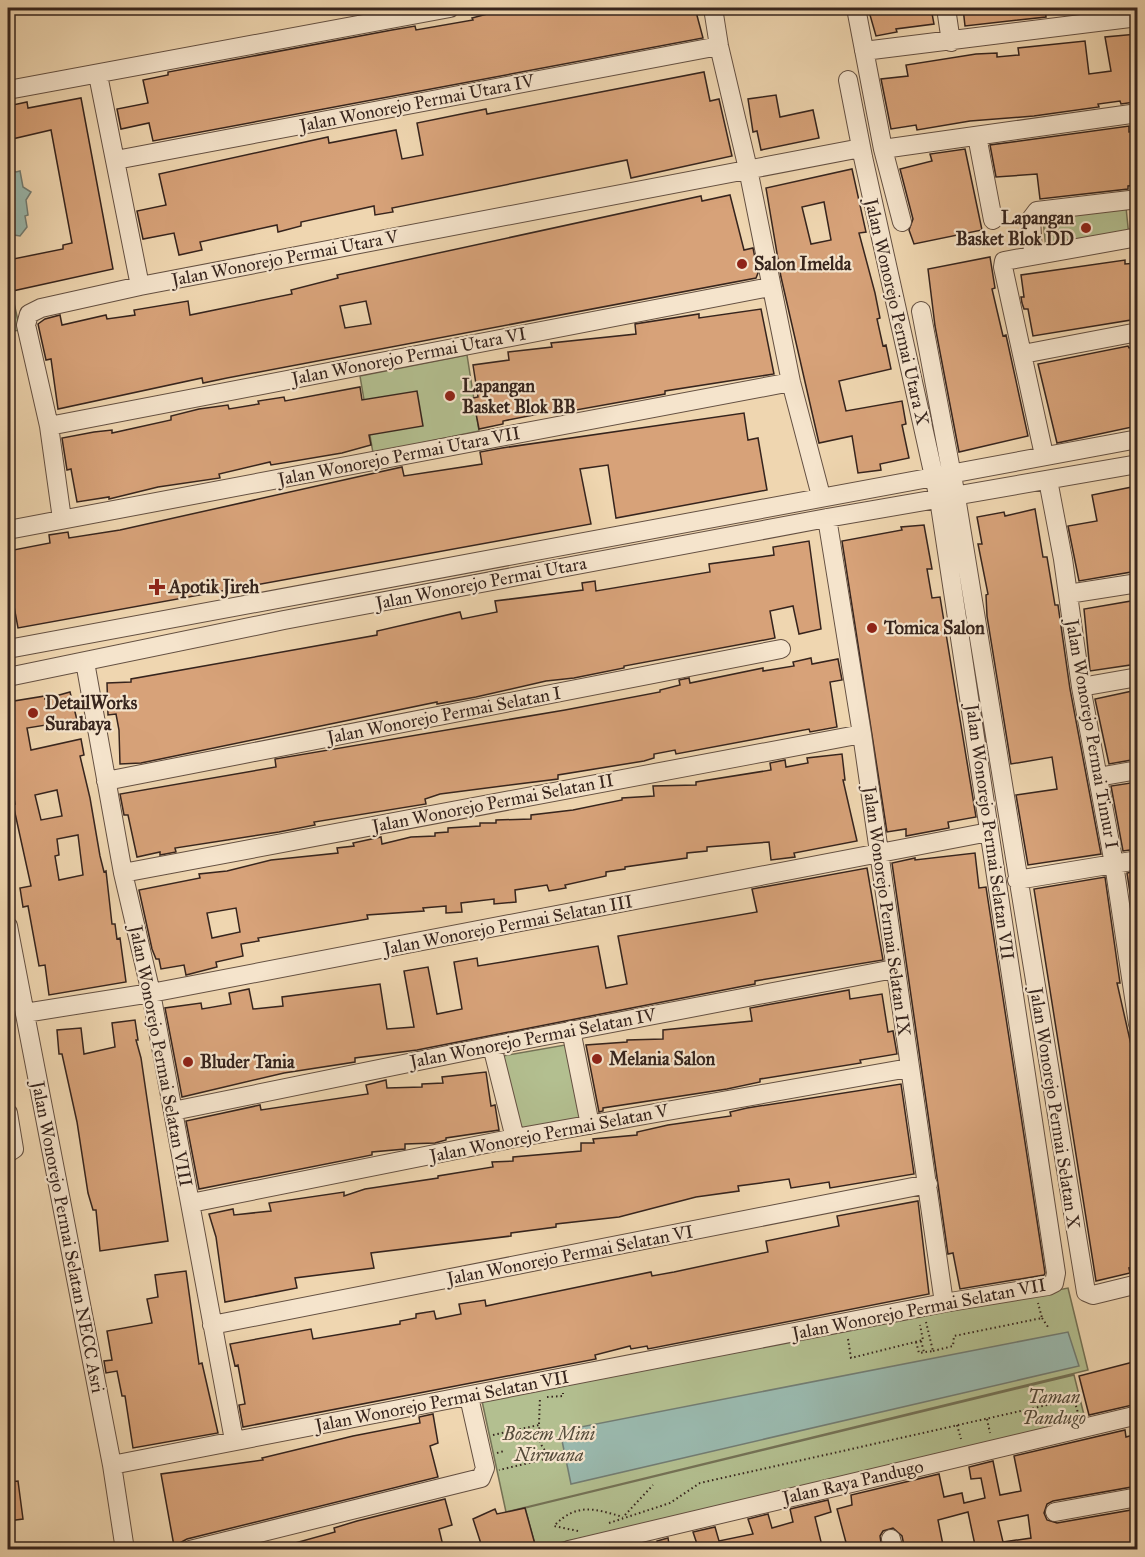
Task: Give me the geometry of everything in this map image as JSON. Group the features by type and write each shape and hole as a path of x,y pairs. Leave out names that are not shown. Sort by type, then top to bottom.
{"street":[{"path":"8,90 450,8"},
{"path":"713,8 719,46 748,170 791,382 821,496"},
{"path":"856,8 883,149 902,222"},
{"path":"946,8 951,42"},
{"path":"864,51 951,42 1137,17"},
{"name":"Jalan Wonorejo Permai Utara IV","path":"116,160 719,46"},
{"path":"98,75 140,286"},
{"name":"Jalan Wonorejo Permai Utara X","path":"848,80 856,149 943,475"},
{"path":"883,149 1137,112"},
{"path":"977,136 993,220"},
{"path":"748,170 856,149"},
{"name":"Jalan Wonorejo Permai Utara V","path":"62,519 48,426 26,325 29,314 40,308 140,286 748,170"},
{"path":"1033,254 1031,219 1037,211 1137,199"},
{"path":"1044,455 1003,267 1004,261 1010,258 1137,237"},
{"name":"Jalan Wonorejo Permai Utara VI","path":"48,426 770,286"},
{"name":"Jalan Wonorejo Permai Utara X","path":"921,311 943,475"},
{"path":"1023,354 1137,332"},
{"name":"Jalan Wonorejo Permai Utara VII","path":"8,530 791,382"},
{"name":"Jalan Wonorejo Permai Utara","path":"8,648 1137,439"},
{"name":"Jalan Wonorejo Permai Utara","path":"8,677 86,667 284,620 827,518 1137,464"},
{"path":"943,475 947,498"},
{"name":"Jalan Wonorejo Permai Timur I","path":"1048,480 1068,594 1081,687 1132,952 1137,1024"},
{"name":"Jalan Wonorejo Permai Selatan VII","path":"112,1466 234,1440 469,1397 944,1303 1048,1286 1056,1278 989,832 947,498"},
{"name":"Jalan Wonorejo Permai Selatan X","path":"947,498 1017,880 1086,1292 1093,1295 1137,1284"},
{"name":"Jalan Wonorejo Permai Selatan IX","path":"827,518 862,734 894,969 944,1303"},
{"path":"1068,594 1137,583"},
{"path":"279,597 284,620"},
{"name":"Jalan Wonorejo Permai Selatan I","path":"106,781 781,649"},
{"name":"Jalan Wonorejo Permai Selatan VIII","path":"86,667 123,873 151,993 234,1440"},
{"path":"1081,687 1137,677"},
{"name":"Jalan Wonorejo Permai Selatan II","path":"123,873 862,734"},
{"path":"1098,777 1137,770"},
{"name":"Jalan Wonorejo Permai Selatan III","path":"25,1013 151,993 989,832"},
{"path":"1017,880 1137,860"},
{"name":"Jalan Wonorejo Permai Selatan NECC Asri","path":"8,926 112,1466 125,1550"},
{"name":"Jalan Wonorejo Permai Selatan IV","path":"173,1111 571,1030 894,969"},
{"path":"571,1030 590,1125"},
{"path":"492,1046 515,1138"},
{"name":"Jalan Wonorejo Permai Selatan V","path":"191,1203 515,1138 909,1068"},
{"path":"8,1113 11,1151"},
{"name":"Jalan Wonorejo Permai Selatan VI","path":"212,1325 928,1184"},
{"path":"190,1550 481,1478 485,1468 469,1397"},
{"name":"Jalan Raya Pandugo","path":"568,1550 1137,1415"},
{"path":"1055,1512 1137,1497"}],"path":[{"path":"1037,1297 1042,1318 1048,1327"},
{"path":"924,1316 933,1350"},
{"path":"916,1342 919,1353 953,1346 954,1336 1042,1318"},
{"path":"921,1341 924,1352"},
{"path":"497,1471 550,1458 540,1443 538,1425 541,1395"},
{"path":"606,1524 670,1503 700,1483 1074,1399 1082,1428"},
{"path":"980,1435 990,1433 987,1419"},
{"path":"478,1438 538,1425"},
{"path":"957,1425 960,1440 970,1437"},
{"path":"497,1453 504,1451"},
{"path":"623,1517 653,1485"},
{"path":"583,1531 554,1526 564,1515 589,1508 623,1517"}],"green space":[{"name":"Lapangan Basket Blok DD","path":"1126,207 1129,237 1046,250 1043,218"},
{"path":"8,276 20,330 8,332"},
{"path":"467,355 479,431 373,453 360,376"},
{"path":"582,1042 594,1119 507,1135 491,1058"},
{"name":"Bozem Mini Nirwana","path":"1068,1288 1088,1370 506,1512 482,1401"},
{"name":"Taman Pandugo","path":"1074,1375 1087,1427 536,1548 525,1508"}],"water":[{"path":"8,166 16,172 20,171 23,187 31,192 26,200 27,227 20,236 14,235 8,220 6,202"},
{"path":"1068,1332 1079,1366 571,1484 560,1431"}],"building":[{"path":"510,8 695,8 703,38 153,141 149,123 121,129 117,109 148,103 143,80 168,75 168,72 415,26 416,30 473,20 472,18"},
{"path":"868,8 931,8 934,24 896,29 897,32 876,36"},
{"path":"963,8 1045,8 1046,17 965,26"},
{"path":"1137,34 1137,101 1135,102 1121,104 1120,101 1098,104 1099,107 1034,116 970,121 917,130 916,125 891,129 881,79 908,76 906,65 976,54 997,53 997,57 1019,55 1018,48 1085,41 1089,74 1111,71 1105,37"},
{"path":"704,72 710,101 719,99 732,156 631,178 627,160 392,208 393,212 375,215 374,206 301,222 301,226 278,232 277,225 200,242 202,250 179,255 174,233 143,239 137,211 166,205 159,174 328,137 329,143 396,130 402,159 423,155 417,123 486,109 487,114"},
{"path":"776,95 780,117 813,110 819,138 761,150 757,131 753,132 748,99"},
{"path":"81,98 113,269 8,292 8,260 63,249 63,245 72,243 51,130 8,140 8,106 27,102 28,108"},
{"path":"1129,126 1129,132 1137,131 1137,185 1128,186 1128,189 1040,199 1037,174 996,177 990,145"},
{"path":"965,149 982,230 914,244 909,230 913,219 900,169 932,161 930,154"},
{"path":"852,169 866,232 859,233 875,293 880,318 877,319 883,346 886,345 891,369 839,381 846,411 902,401 906,424 902,425 909,458 880,464 881,470 858,473 852,436 819,443 781,277 766,188","holes":["824,202 831,240 811,244 802,207"]},
{"path":"730,195 744,250 753,248 758,273 756,278 203,383 202,378 58,409 51,359 46,360 38,324 45,319 60,315 62,325 106,315 107,319 135,315 134,310 188,301 190,315 292,294 291,290 338,278 337,275 701,196 702,201","holes":["366,301 371,324 345,328 340,306"]},
{"path":"990,257 995,288 992,289 1003,336 1006,335 1028,436 959,452 935,326 928,269"},
{"path":"1125,260 1125,264 1137,263 1137,319 1033,336 1028,309 1024,309 1022,303 1021,297 1024,297 1021,275"},
{"path":"761,309 774,374 665,391 665,394 565,412 564,409 503,421 503,424 479,429 473,398 478,397 473,365 509,360 508,352 552,347 551,343 636,334 635,324 699,314 699,318"},
{"path":"1128,346 1129,348 1137,346 1137,426 1057,443 1038,364"},
{"path":"360,387 362,400 417,391 423,426 369,435 371,445 342,453 271,465 270,462 219,474 220,478 158,487 109,499 109,497 77,502 71,469 67,470 62,438 112,430 112,433 171,420 171,416 199,409 228,405 229,409 259,404 258,401 284,397 285,401"},
{"path":"744,413 748,440 758,438 767,490 616,518 608,465 580,469 591,524 18,628 13,601 8,602 8,551 50,543 49,535 68,532 69,538 120,530 402,467 404,476 482,464 480,452 502,448"},
{"path":"1137,486 1137,571 1079,581 1068,526 1097,521 1092,495"},
{"path":"1035,509 1043,557 1047,557 1055,605 1058,605 1070,689 1101,854 1028,865 1016,795 1057,789 1052,757 1011,764 987,616 986,595 988,594 978,544 982,544 977,517 1004,512 1005,516"},
{"path":"924,525 932,569 927,569 932,598 940,597 976,817 948,822 949,828 906,836 906,829 887,832 842,541 902,530 901,527"},
{"path":"809,541 821,629 799,634 793,606 770,611 775,638 624,666 624,668 574,678 546,681 476,697 437,704 437,702 141,763 120,764 119,730 116,714 108,715 107,683 131,682 131,679 377,635 377,631 460,612 462,619 497,612 495,601 583,590 582,583 595,581 596,591 710,572 709,564 774,555 773,547"},
{"path":"1137,600 1137,664 1090,671 1084,609"},
{"path":"811,658 812,664 838,659 842,680 830,682 837,727 810,732 809,729 676,754 675,750 654,754 654,758 644,761 558,775 558,779 440,794 425,799 426,804 314,822 315,825 279,832 175,848 176,852 160,855 160,852 137,857 128,815 124,815 120,794 276,767 275,759 660,692 660,690 680,685 679,680 689,678 690,683 763,668 763,671 794,666 793,662"},
{"path":"1137,690 1137,759 1109,764 1095,699"},
{"path":"70,692 77,720 27,728 31,750 81,739 84,755 80,756 100,856 104,872 106,871 112,924 115,924 117,939 120,938 126,982 49,995 45,965 39,966 28,906 23,907 20,888 31,886 13,804 15,804 8,764 8,702 45,696 45,699","holes":["57,790 62,816 41,820 35,795","78,835 83,875 59,880 55,856 59,855 57,839"]},
{"path":"842,754 845,780 843,780 857,841 794,853 795,857 771,860 769,842 707,847 707,851 687,853 687,858 625,867 625,869 606,872 606,876 565,885 566,888 549,891 547,885 515,890 516,902 494,904 494,899 461,903 462,912 446,913 446,906 423,908 424,911 367,915 368,919 258,938 259,941 241,944 243,956 216,962 217,967 186,975 184,965 161,969 159,959 156,959 152,949 139,890 200,878 199,874 227,871 271,860 338,853 337,848 354,846 353,843 381,837 382,844 411,837 435,836 435,833 448,832 448,828 480,826 480,823 496,823 496,820 531,819 531,815 573,810 622,800 622,798 654,796 653,786 696,785 696,782 771,770 770,763 785,760 786,767 808,763 807,758","holes":["236,908 240,932 212,938 207,913"]},
{"path":"1137,782 1137,849 1123,851 1111,786"},
{"path":"975,853 979,888 986,887 1045,1273 960,1289 953,1253 948,1254 892,863 915,858 915,860"},
{"path":"867,868 883,960 755,981 755,984 417,1050 355,1058 355,1062 284,1073 182,1097 165,1008 201,1003 202,1009 231,1004 229,993 249,989 253,1009 283,1006 282,997 380,984 387,1029 414,1027 404,971 428,967 437,1014 462,1009 454,962 477,958 478,966 598,946 606,988 627,984 618,936 757,912 752,889"},
{"path":"1137,871 1137,939 1127,873"},
{"path":"1105,877 1120,983 1117,983 1137,1071 1137,1267 1129,1268 1130,1273 1096,1281 1034,889"},
{"path":"849,990 850,999 882,994 888,1032 893,1031 897,1054 860,1060 861,1063 760,1079 760,1082 727,1089 603,1108 603,1111 599,1112 586,1045 663,1039 663,1030 752,1021 750,1008"},
{"path":"135,1020 138,1040 136,1040 141,1058 168,1241 100,1251 96,1210 93,1210 88,1193 77,1122 62,1054 59,1054 57,1030 81,1028 84,1054 115,1047 112,1023"},
{"path":"486,1072 491,1106 495,1105 499,1130 446,1138 446,1140 435,1143 405,1144 405,1149 372,1152 372,1155 199,1189 186,1121 260,1105 261,1110 368,1094 366,1085 386,1080 387,1088 422,1087 422,1084 443,1083 442,1077"},
{"path":"901,1084 914,1174 830,1188 829,1182 791,1188 789,1179 738,1186 739,1191 696,1197 619,1217 556,1224 556,1227 511,1233 511,1236 371,1253 374,1268 295,1278 297,1288 225,1302 216,1237 209,1214 233,1209 234,1215 271,1211 269,1203 344,1192 344,1196 365,1189 493,1167 492,1162 513,1161 513,1157 581,1151 581,1143 594,1143 593,1139 637,1135 637,1132 668,1125 731,1116 730,1112 747,1108"},
{"path":"918,1201 929,1294 648,1349 647,1346 631,1349 630,1346 595,1355 596,1359 243,1427 239,1405 245,1404 238,1365 235,1366 230,1344 311,1329 313,1339 400,1324 400,1321 416,1318 416,1314 434,1311 436,1319 461,1314 459,1304 485,1300 486,1306 651,1272 652,1276 674,1272 768,1252 766,1241 839,1226 837,1216"},
{"path":"186,1271 199,1364 202,1363 218,1433 133,1448 125,1396 122,1396 117,1371 106,1373 104,1361 112,1360 107,1331 152,1323 147,1299 158,1297 155,1275"},
{"path":"1137,1361 1137,1404 1089,1415 1079,1376"},
{"path":"433,1414 438,1443 430,1446 438,1477 187,1539 174,1546 161,1474 263,1460 262,1458 353,1436 420,1423 419,1417"},
{"path":"1125,1430 1126,1437 1137,1434 1137,1486 1053,1501 1047,1504 1044,1513 1047,1520 1057,1523 1137,1509 1137,1550 976,1550 968,1512 938,1520 944,1550 905,1550 902,1536 893,1528 883,1531 880,1536 882,1550 848,1550 837,1509 852,1505 851,1495 939,1474 944,1497 962,1493 964,1503 985,1498 981,1478 971,1479 969,1467 993,1461 1000,1495 1021,1491 1014,1456","holes":["1028,1515 1031,1538 1003,1542 998,1521"]},
{"path":"18,1481 23,1519 8,1521 8,1482"},
{"path":"445,1499 452,1525 439,1529 444,1550 284,1550 284,1546 335,1532 334,1528"},
{"path":"828,1500 831,1512 815,1517 823,1550 699,1550 693,1532 715,1527 719,1541 753,1534 748,1519 768,1514 772,1528 793,1522 790,1509"},
{"path":"525,1508 536,1548 483,1550 473,1519 495,1509 497,1514"},
{"path":"668,1538 670,1550 658,1550 657,1541"}],"place":[{"name":"Lapangan Basket Blok DD","path":"1086,228"},
{"name":"Salon Imelda","path":"742,264"},
{"name":"Lapangan Basket Blok BB","path":"450,396"},
{"name":"Apotik Jireh","path":"157,587"},
{"name":"Tomica Salon","path":"872,628"},
{"name":"DetailWorks Surabaya","path":"33,713"},
{"name":"Melania Salon","path":"597,1059"},
{"name":"Bluder Tania","path":"188,1062"}]}
